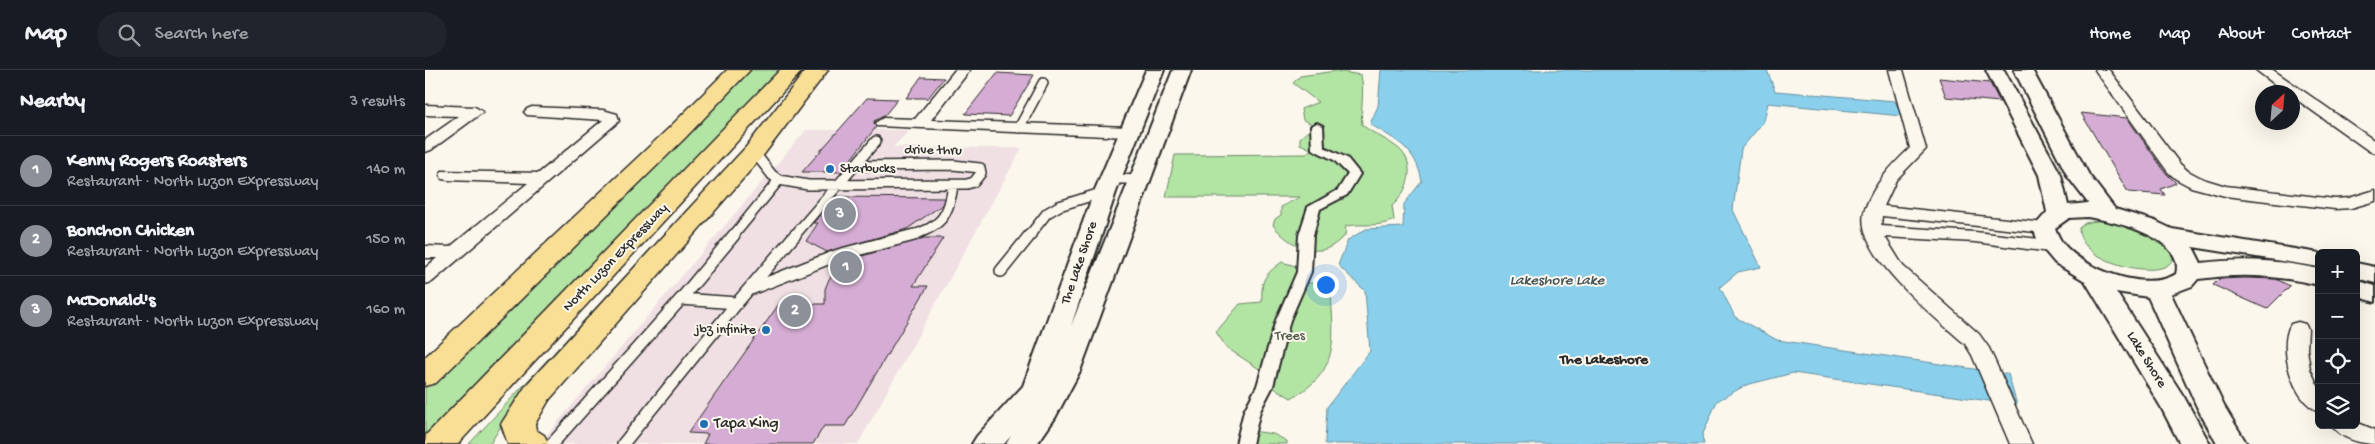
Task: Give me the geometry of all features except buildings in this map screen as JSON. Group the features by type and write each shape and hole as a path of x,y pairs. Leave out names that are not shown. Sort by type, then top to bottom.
{"highway":[{"path":"425,375 677,133 739,70"},
{"name":"North Luzon Expressway","path":"438,444 792,70"},
{"path":"532,444 521,437 518,424 538,392 754,152 817,70"}],"street":[{"path":"921,124 963,70"},
{"name":"The Lake Shore","path":"987,444 1035,390 1107,185 1155,70"},
{"name":"The Lake Shore","path":"1021,444 1045,411 1066,371 1182,70"},
{"path":"1896,70 1918,149 1889,178 1873,210 1872,230 1896,270 1972,339 1982,353 2021,444"},
{"path":"1872,230 2008,242 2051,229 2087,210 2106,212 2141,223 2165,236 2180,248 2189,260 2190,272 2184,280 2173,286 2156,288 2126,286 2095,277 2061,257 2051,229 2050,176 1995,70"},
{"path":"2023,70 2079,177 2106,212"},
{"path":"2102,70 2174,168 2197,183 2225,191 2335,204 2351,203 2375,195"},
{"path":"2263,70 2375,148"},
{"path":"425,110 475,112 425,147"},
{"path":"425,278 611,121 611,117 532,112"},
{"path":"883,123 1129,132"},
{"path":"1243,444 1252,411 1265,386 1283,320 1294,299 1303,272 1306,235 1314,207 1338,198 1347,190 1353,174 1349,166 1341,159 1318,149 1317,126"},
{"path":"448,175 543,178"},
{"path":"1107,185 1139,180"},
{"path":"1873,210 2051,229"},
{"path":"1997,224 2008,242"},
{"path":"2165,236 2315,259"},
{"path":"425,252 453,253"},
{"path":"2190,272 2235,266 2292,271 2315,276"},
{"path":"2360,271 2375,275"},
{"name":"Lake Shore","path":"2095,277 2174,404 2195,444"},
{"path":"2156,288 2211,407 2232,444"},
{"path":"2360,289 2375,294"},
{"path":"2298,329 2296,343 2301,378 2315,397"},
{"path":"2352,429 2375,440"}],"lane":[{"path":"1019,128 1043,84"},
{"path":"623,444 737,304 876,141"},
{"path":"552,444 681,300 779,180 772,175 754,152"},
{"name":"drive thru","path":"779,180 809,185 841,183 953,184 974,182 981,173 980,168 953,165 854,166"},
{"path":"750,289 866,246 891,242 924,230 943,218 951,206 953,184"},
{"path":"1001,271 1047,213 1107,185"},
{"path":"681,300 737,304"}],"shaded area":[{"path":"806,130 910,130 893,147 1022,148 858,444 539,444"}],"green space":[{"path":"747,70 781,70 425,441 425,386"},
{"path":"1336,71 1361,75 1363,88 1362,125 1398,148 1408,162 1409,178 1403,193 1392,206 1394,220 1377,225 1346,226 1345,236 1337,242 1325,249 1314,250 1301,247 1288,240 1273,225 1275,219 1281,215 1281,207 1300,197 1166,197 1175,155 1306,154 1311,149 1300,144 1300,138 1315,125 1303,120 1301,109 1318,102 1293,83 1300,76"},
{"path":"765,129 510,411 490,444 469,444 761,130"},
{"path":"2108,219 2135,225 2158,239 2170,251 2171,262 2164,267 2141,269 2126,267 2099,256 2088,248 2081,239 2079,228 2085,223"},
{"name":"Trees","path":"1282,262 1302,268 1307,283 1319,283 1331,294 1333,327 1330,354 1326,366 1318,378 1291,398 1271,386 1264,372 1227,348 1216,332 1240,304 1262,302 1262,288 1267,274"},
{"path":"1252,431 1273,434 1287,441 1287,444 1242,444"}],"water":[{"name":"Lakeshore Lake","path":"1381,70 1767,70 1775,91 1895,101 1902,116 1768,103 1764,121 1741,149 1733,210 1761,267 1738,272 1720,287 1735,317 1777,340 2008,374 2017,405 1793,373 1746,385 1717,401 1702,436 1704,444 1325,444 1327,407 1370,351 1365,291 1338,265 1348,240 1366,229 1403,227 1404,204 1422,181 1415,160 1404,146 1370,124 1378,106"}],"place":[{"name":"Starbucks","path":"830,169"},
{"name":"McDonald's","path":"840,214"},
{"name":"Kenny Rogers Roasters","path":"846,267"},
{"name":"Bonchon Chicken","path":"795,311"},
{"name":"jbz infinite","path":"766,330"},
{"name":"Tapa King","path":"704,424"}],"district":[{"name":"The Lakeshore","path":"1604,360"}]}
